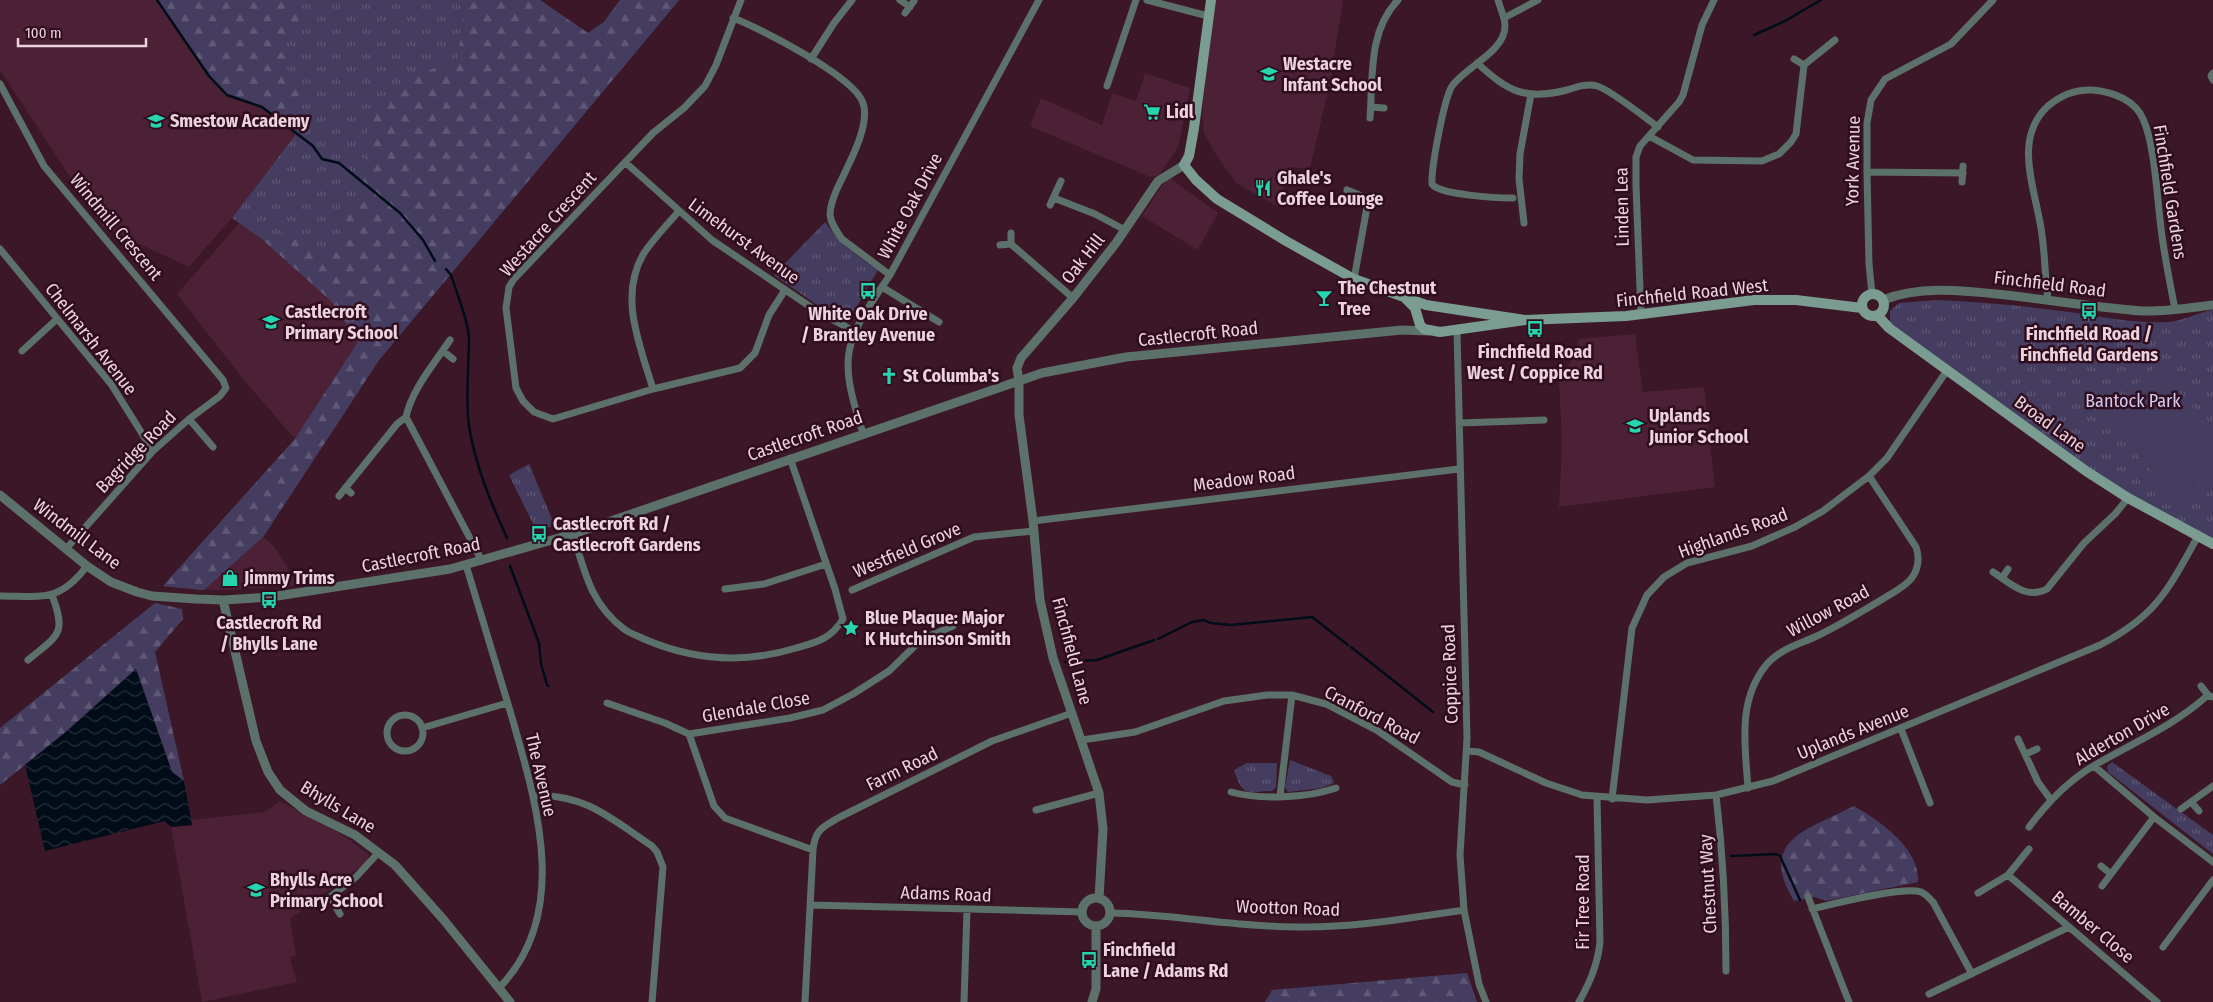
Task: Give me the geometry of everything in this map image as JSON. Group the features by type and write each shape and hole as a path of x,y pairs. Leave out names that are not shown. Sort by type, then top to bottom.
{"main road":[{"path":"1211,0 1194,128 1189,156 1184,164 1196,180 1217,198 1286,241 1354,279 1406,298 1420,325 1431,332"},
{"path":"1872,294 1878,295 1883,300 1884,307 1878,316 1868,316 1862,308 1864,298 1872,294"},
{"name":"Finchfield Road West","path":"1406,298 1426,306 1525,320"},
{"name":"Finchfield Road West","path":"1431,332 1446,332 1525,320 1602,318 1754,300 1796,300 1862,308"},
{"path":"1417,316 1426,306"},
{"path":"1453,309 1459,314 1461,320 1457,330"},
{"name":"Broad Lane","path":"1878,316 1889,328 1948,369 2070,460 2128,498 2213,544"}],"street":[{"name":"Westacre Crescent","path":"741,0 716,65 705,86 695,98 653,133 514,279 509,287 506,308 516,388 534,412 553,419 652,389 740,368 755,353 769,315 785,290"},
{"path":"811,59 834,23 852,0"},
{"path":"900,0 910,7"},
{"name":"White Oak Drive","path":"863,433 853,401 848,371 849,351 854,332 864,312 890,275 1039,0"},
{"path":"1107,86 1136,0"},
{"path":"1146,0 1208,16"},
{"path":"1370,118 1375,43 1385,17 1398,0"},
{"path":"1498,0 1504,18 1505,29 1501,39 1456,82 1447,97 1432,184 1437,189 1489,197 1513,198"},
{"path":"1504,18 1538,0"},
{"name":"Linden Lea","path":"1641,314 1635,166 1640,146 1658,127 1683,95 1702,25 1714,0"},
{"name":"York Avenue","path":"1872,294 1869,264 1866,172 1869,106 1885,78 1951,44 1993,0"},
{"path":"733,18 769,33 856,89 863,102 866,115 865,123 834,197 830,214 832,222 842,239 890,275"},
{"path":"1649,136 1693,160 1762,161 1779,154 1796,134 1804,65 1835,40"},
{"path":"1794,59 1804,65"},
{"path":"1477,63 1505,87 1531,94 1544,96 1583,86 1598,86 1658,127"},
{"path":"2213,73 2211,76 2213,80"},
{"name":"Windmill Crescent","path":"0,84 44,166 223,380"},
{"name":"Finchfield Gardens","path":"2048,299 2042,235 2029,170 2029,139 2032,127 2046,108 2057,98 2078,90 2103,91 2127,100 2137,108 2144,121 2154,168 2163,245 2175,310"},
{"path":"1524,223 1519,179 1520,154 1531,94"},
{"path":"1371,107 1384,108"},
{"name":"Limehurst Avenue","path":"625,162 712,240 818,312 854,332"},
{"name":"Oak Hill","path":"1019,380 1017,368 1021,358 1073,298 1125,230 1158,181 1184,164"},
{"path":"1866,172 1963,170 1962,182"},
{"path":"1050,205 1061,181"},
{"path":"1347,190 1364,197 1367,207 1354,279"},
{"path":"1054,198 1095,214 1125,230"},
{"path":"652,389 633,318 632,290 636,270 644,253 679,211"},
{"path":"1011,233 1011,244"},
{"path":"1000,245 1011,244 1073,298"},
{"name":"Chelmarsh Avenue","path":"0,250 111,384 153,451"},
{"path":"882,287 939,322"},
{"name":"Finchfield Road","path":"1883,300 1908,293 1947,290 2141,310 2175,310 2213,304"},
{"path":"1402,330 1417,316"},
{"path":"22,351 56,319"},
{"path":"1402,330 1431,332"},
{"name":"Castlecroft Road","path":"223,600 296,594 482,561 573,534 1019,380 1066,367 1126,357 1402,330"},
{"name":"Coppice Road","path":"1457,330 1467,751 1460,855 1464,910 1479,984 1486,1002"},
{"path":"1446,332 1457,342"},
{"path":"339,496 397,424 406,417 409,404 450,340"},
{"path":"443,351 452,359"},
{"name":"Highlands Road","path":"1612,799 1632,628 1647,595 1664,577 1688,563 1752,546 1795,527 1823,511 1869,476 1901,439 1948,369"},
{"name":"Bagridge Road","path":"66,549 153,451 189,419 220,396 226,388 223,380"},
{"name":"Finchfield Lane","path":"1019,380 1019,416 1033,521 1040,594 1046,627 1053,658 1099,793 1103,829 1099,898"},
{"path":"406,417 482,561"},
{"path":"189,419 213,448"},
{"path":"1459,423 1544,420"},
{"path":"573,534 592,594 608,614 625,630 661,646 697,655 733,659 768,656 828,637 843,619 790,458"},
{"name":"Meadow Road","path":"1033,521 1459,469"},
{"name":"Willow Road","path":"1748,788 1744,742 1745,714 1754,687 1767,664 1782,652 1860,613 1902,587 1911,579 1918,566 1919,560 1916,548 1869,476"},
{"path":"345,488 352,493"},
{"name":"Windmill Lane","path":"1,498 87,566 123,587 158,596 223,600"},
{"path":"1993,572 2024,592 2040,593 2047,589 2084,544 2115,514 2128,498"},
{"name":"Westfield Grove","path":"852,590 974,537 1034,531"},
{"name":"Uplands Avenue","path":"1467,751 1479,752 1566,791 1597,798 1647,800 1716,795 1773,781 1901,729 2100,644 2128,629 2141,620 2162,597 2198,536"},
{"path":"724,589 764,584 826,564"},
{"name":"The Avenue","path":"466,565 533,796 542,853 540,904 531,938 522,960 511,976 499,988"},
{"path":"0,596 52,595 69,586 87,566"},
{"path":"2002,578 2008,569"},
{"path":"28,660 52,640 59,631 61,624 60,615 52,595"},
{"name":"Bhylls Lane","path":"223,600 256,741 268,772 280,790 306,811 355,835 395,865 415,886 510,1002"},
{"name":"Glendale Close","path":"607,703 665,723 689,734 790,718 823,710 877,680 926,636 953,626"},
{"name":"Alderton Drive","path":"2029,827 2050,800 2094,766 2165,728 2211,696 2201,686"},
{"name":"Cranford Road","path":"1082,740 1135,732 1224,701 1267,695 1292,695 1326,704 1378,731 1452,782 1465,786"},
{"path":"1280,796 1292,695"},
{"path":"422,728 507,703"},
{"name":"Farm Road","path":"805,1002 813,850 814,838 819,831 840,817 992,741 1072,713"},
{"path":"410,715 415,718 422,728 422,739 415,748 410,750 393,746 388,736 389,724 398,716 410,715"},
{"path":"1901,729 1930,803"},
{"name":"Glendale Close","path":"689,734 714,806 725,818 813,850"},
{"path":"2018,739 2038,782 2050,800"},
{"path":"2026,754 2037,749"},
{"path":"2094,766 2154,817 2213,862"},
{"path":"2181,809 2192,803 2213,786"},
{"path":"1231,792 1246,796 1280,796 1324,792 1336,788"},
{"path":"1036,810 1099,793"},
{"name":"Chestnut Way","path":"1716,795 1726,900 1726,971"},
{"path":"533,796 558,796 594,806 652,846 661,859 663,878 652,1002"},
{"name":"Fir Tree Road","path":"1579,1002 1592,979 1598,963 1600,943 1597,798"},
{"path":"2192,803 2199,811"},
{"path":"2102,886 2154,817"},
{"path":"1978,893 2008,875 2029,849"},
{"path":"340,914 330,897 356,877 379,852"},
{"path":"2101,866 2111,874"},
{"name":"Bamber Close","path":"2008,875 2157,1002"},
{"path":"2163,947 2213,880"},
{"path":"1812,909 1898,892 1920,892 1927,895 1933,902 1972,974"},
{"path":"1808,897 1849,1002"},
{"path":"1099,898 1108,903 1111,913 1106,922 1096,927 1089,925 1084,920 1082,912 1087,901 1099,898"},
{"name":"Adams Road","path":"810,905 1082,912"},
{"path":"964,1002 967,910"},
{"name":"Wootton Road","path":"1111,913 1174,916 1266,926 1327,927 1464,910"},
{"path":"1096,927 1096,990 1099,1002"},
{"path":"1929,994 2069,927"},
{"path":"1092,1002 1096,990"}],"shaded area":[{"name":"Smestow Academy","path":"0,0 156,0 209,76 227,95 262,107 296,134 232,218 189,267 103,227 0,70"},
{"name":"Westacre Infant School","path":"1217,0 1343,0 1330,82 1310,169 1290,167 1278,207 1236,183 1215,153 1204,133 1202,114 1213,16"},
{"path":"1145,73 1190,88 1178,147 1159,175 1150,177 1030,126 1041,98 1102,125 1112,93 1136,101"},
{"path":"1170,178 1218,213 1198,250 1142,216 1162,185"},
{"name":"Castlecroft Primary School","path":"239,223 263,240 331,301 358,342 295,439 243,379 177,294"},
{"name":"Uplands Junior School","path":"1635,334 1643,392 1704,387 1715,487 1559,507 1562,442 1559,379 1571,362 1579,339"},
{"path":"263,537 274,546 298,585 204,590"},
{"name":"Bhylls Acre Primary School","path":"280,801 346,837 369,855 367,862 290,919 296,955 290,958 297,982 202,1002 171,827 192,825 191,820 264,812"}],"green space":[{"path":"156,0 540,0 588,33 604,22 620,0 679,0 379,360 263,537 202,590 163,586 295,439 358,342 331,301 263,240 232,218 296,134 262,107 227,95 209,76"},
{"path":"156,0 300,0 304,11 285,43 286,67 303,95 296,134 262,107 227,95 206,71"},
{"path":"456,0 539,0 588,33 604,22 620,0 679,0 379,360 263,537 204,590 163,586 295,439 358,342 331,301 263,240 282,233 311,247 332,250 365,177 369,120 392,90 423,73 458,58 464,12"},
{"path":"825,222 849,249 878,270 846,325 774,275"},
{"name":"Bantock Park","path":"1936,300 2020,306 2144,322 2175,321 2213,310 2213,539 2128,495 2082,464 1890,323 1890,311 1899,303"},
{"path":"2157,366 2213,430 2213,471 2178,501 2102,415"},
{"path":"529,464 555,526 536,530 509,475"},
{"path":"155,603 182,609 183,619 155,652 184,781 172,772 136,669 67,731 0,785 0,728"},
{"path":"1290,760 1331,776 1334,783 1322,788 1288,792 1285,787"},
{"path":"2112,762 2213,835 2213,854 2108,772 2107,766"},
{"path":"1247,763 1277,763 1276,787 1272,791 1256,792 1243,789 1234,770"},
{"path":"1854,806 1875,819 1905,847 1917,870 1918,882 1826,901 1815,897 1794,901 1784,880 1781,863 1785,850 1793,839 1805,830"},
{"path":"1467,973 1477,1002 1265,1002 1272,990"}],"water":[{"path":"136,669 172,772 184,781 192,825 171,827 165,821 45,851 25,765 67,731"}],"waterway":[{"path":"157,0 209,76 227,95 262,107 313,146 322,159 339,163 400,213 423,240 435,261"},
{"path":"1754,35 1785,21 1821,0"},
{"path":"446,269 451,275 465,316 469,338 467,405 472,441 484,484 507,538"},
{"path":"510,566 539,643 541,664 547,685 549,686"},
{"path":"1158,639 1192,622 1204,620 1210,623 1231,625 1312,617 1348,645"},
{"path":"1065,662 1097,660 1154,640"},
{"path":"1351,647 1433,712"},
{"path":"1731,856 1776,854 1780,856 1800,900"}],"place":[{"name":"Westacre Infant School","path":"1269,74"},
{"name":"Lidl","path":"1152,112"},
{"name":"Smestow Academy","path":"156,121"},
{"name":"Ghale's Coffee Lounge","path":"1263,188"},
{"name":"White Oak Drive / Brantley Avenue","path":"868,291"},
{"name":"The Chestnut Tree","path":"1324,298"},
{"name":"Finchfield Road / Finchfield Gardens","path":"2089,311"},
{"name":"Castlecroft Primary School","path":"271,322"},
{"name":"Finchfield Road West / Coppice Rd","path":"1535,329"},
{"name":"St Columba's","path":"889,376"},
{"name":"Uplands Junior School","path":"1635,426"},
{"name":"Castlecroft Rd / Castlecroft Gardens","path":"539,534"},
{"name":"Jimmy Trims","path":"230,578"},
{"name":"Castlecroft Rd / Bhylls Lane","path":"269,600"},
{"name":"Blue Plaque: Major K Hutchinson Smith","path":"851,628"},
{"name":"Bhylls Acre Primary School","path":"256,890"},
{"name":"Finchfield Lane / Adams Rd","path":"1089,960"}]}
